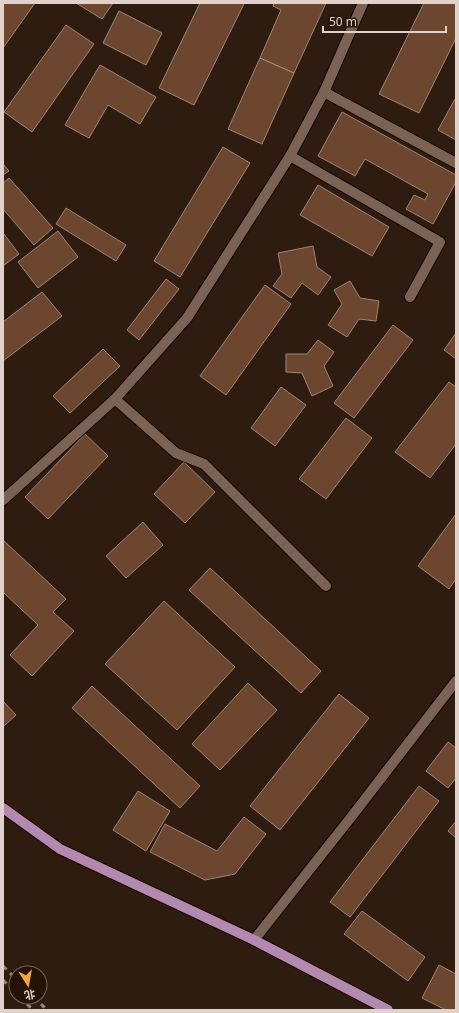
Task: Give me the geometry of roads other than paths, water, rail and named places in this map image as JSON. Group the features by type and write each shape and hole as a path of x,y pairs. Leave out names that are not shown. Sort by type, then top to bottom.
{"main road":[{"path":"3,808 60,849 254,940 388,1010"}],"street":[{"path":"3,500 115,399 187,318 290,156 324,92 363,3"},
{"path":"324,92 456,163"},
{"path":"290,156 440,242 410,297"},
{"path":"115,399 176,453 204,464 326,586"},
{"path":"254,940 456,681"}],"railway":[{"path":"3,966 8,971"},
{"path":"3,980 8,985"},
{"path":"28,1005 33,1010"},
{"path":"42,1005 47,1010"}]}
